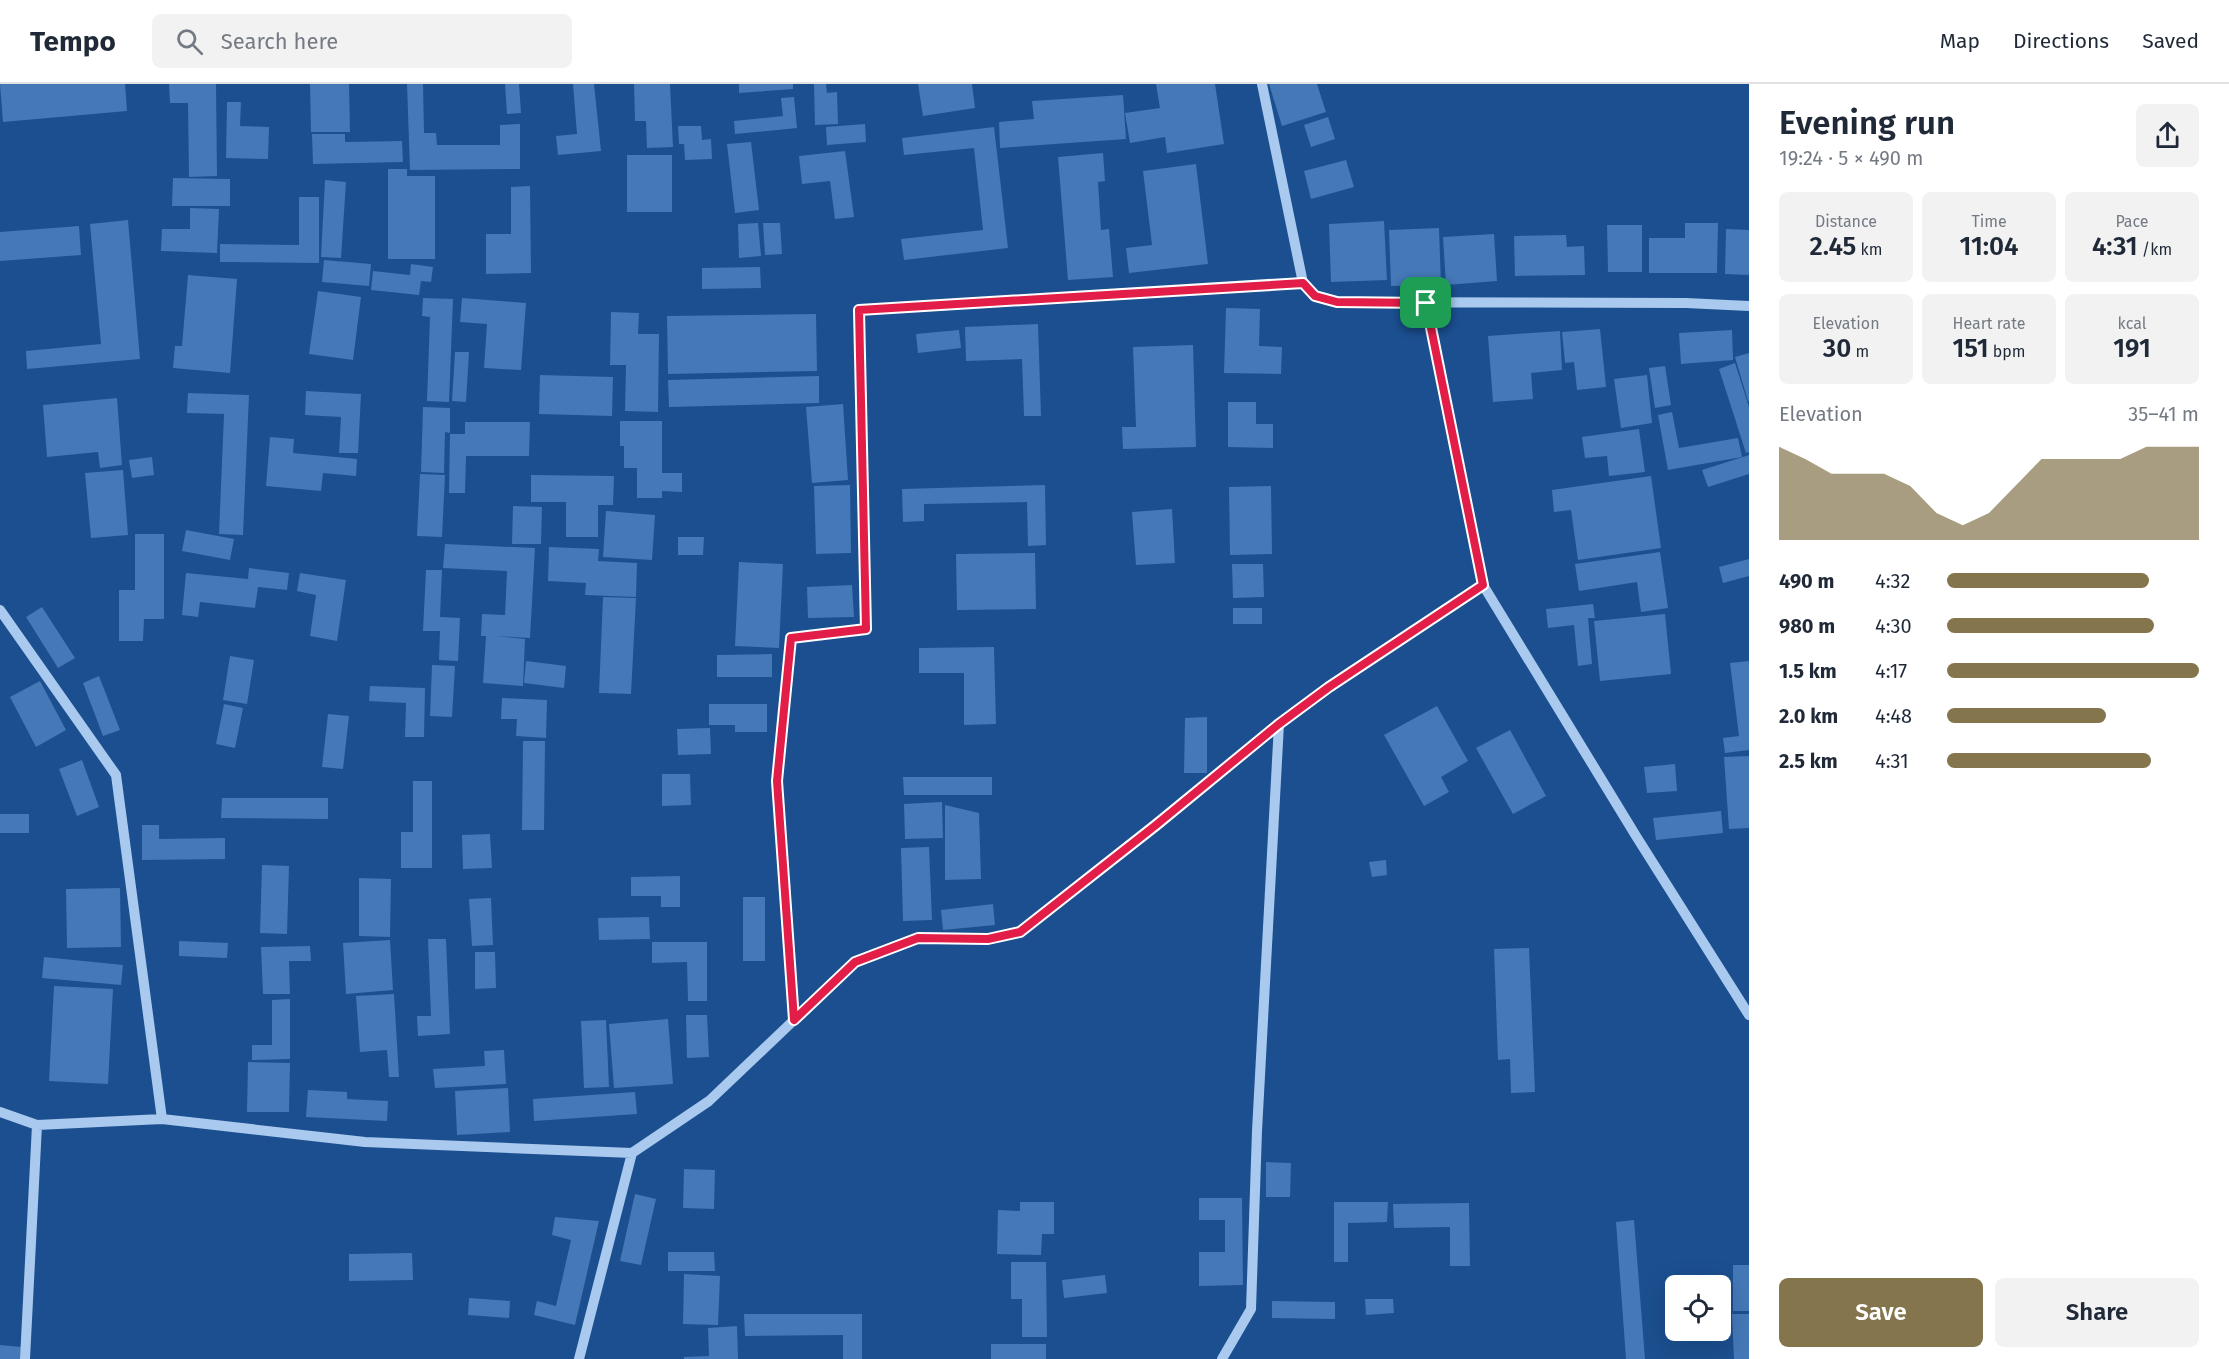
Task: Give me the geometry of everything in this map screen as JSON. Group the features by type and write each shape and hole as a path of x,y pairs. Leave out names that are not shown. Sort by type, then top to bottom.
{"street":[{"path":"1262,84 1303,283 1315,296 1337,302 1686,303 1749,306"},
{"path":"794,1020 777,781 791,638 866,629 859,310 1303,283"},
{"path":"1426,303 1483,585 1636,836 1749,1015"},
{"path":"0,1112 37,1125 162,1119 365,1142 632,1153 709,1101 855,962 918,938 988,939 1020,932 1279,724 1329,687 1483,585"},
{"path":"0,610 116,775 162,1119"},
{"path":"1222,1359 1251,1309 1257,1131 1279,724"},
{"path":"25,1359 37,1125"},
{"path":"579,1359 632,1153"}],"building":[{"path":"0,84 125,84 127,111 3,122"},
{"path":"169,84 216,84 217,176 189,177 188,103 170,103"},
{"path":"310,84 349,84 350,132 311,132"},
{"path":"407,84 423,84 424,133 436,133 437,145 500,145 500,125 520,124 520,169 410,170"},
{"path":"505,84 519,84 521,113 507,114"},
{"path":"573,84 594,84 601,151 558,155 556,136 577,134"},
{"path":"634,84 670,84 673,147 647,148 646,121 635,121"},
{"path":"739,84 793,84 793,89 739,93"},
{"path":"814,84 826,84 827,93 837,92 838,124 815,125"},
{"path":"918,84 972,84 975,108 923,116"},
{"path":"1156,84 1215,84 1224,144 1167,153 1165,137 1130,143 1125,113 1160,108"},
{"path":"1269,84 1317,84 1326,112 1282,126"},
{"path":"1123,95 1126,139 1000,148 999,122 1034,119 1032,101"},
{"path":"794,97 797,128 735,134 734,121 783,116 781,98"},
{"path":"227,102 241,102 240,126 269,127 268,159 226,158"},
{"path":"1328,117 1335,139 1311,147 1304,125"},
{"path":"865,124 866,142 827,145 826,127"},
{"path":"678,126 701,126 702,140 711,139 712,159 685,160 684,144 679,144"},
{"path":"994,127 1008,248 904,260 901,239 983,230 974,148 904,155 902,138"},
{"path":"312,134 345,134 345,142 402,141 403,162 313,164"},
{"path":"751,142 759,210 735,213 727,144"},
{"path":"845,151 854,217 835,219 830,181 802,184 799,156"},
{"path":"1103,153 1105,181 1098,182 1101,230 1109,229 1113,277 1068,280 1058,157"},
{"path":"627,155 672,155 672,212 627,212"},
{"path":"1346,160 1354,187 1311,199 1304,171"},
{"path":"1196,164 1208,264 1129,273 1126,248 1152,245 1143,171"},
{"path":"388,169 407,169 407,176 435,176 435,259 388,259"},
{"path":"173,178 230,179 230,206 172,206"},
{"path":"325,180 346,182 341,258 321,257"},
{"path":"530,186 531,273 486,274 486,234 511,234 511,187"},
{"path":"299,197 319,197 319,263 220,262 220,244 299,245"},
{"path":"190,208 219,209 217,253 161,251 162,229 190,229"},
{"path":"128,220 140,359 27,369 26,351 101,344 90,224"},
{"path":"1384,221 1387,280 1331,282 1329,224"},
{"path":"758,223 761,256 739,258 738,224"},
{"path":"763,223 780,223 782,254 765,255"},
{"path":"1685,223 1718,223 1717,273 1649,273 1649,238 1685,238"},
{"path":"1607,225 1642,225 1642,272 1608,272"},
{"path":"79,226 81,255 0,261 0,232"},
{"path":"1439,228 1441,285 1391,286 1389,230"},
{"path":"1726,229 1749,230 1749,275 1725,274"},
{"path":"1494,234 1497,281 1446,285 1443,237"},
{"path":"1566,235 1567,247 1584,246 1585,275 1515,276 1514,236"},
{"path":"324,260 371,264 369,286 322,282"},
{"path":"411,264 433,267 431,282 421,281 419,295 371,290 373,271 410,275"},
{"path":"760,267 761,288 702,289 702,268"},
{"path":"188,275 237,279 230,373 173,368 175,346 182,346"},
{"path":"318,291 361,297 353,360 309,354"},
{"path":"423,298 453,299 449,402 427,401 430,317 422,316"},
{"path":"462,298 526,303 521,370 484,368 487,324 460,322"},
{"path":"1226,308 1260,309 1259,346 1282,347 1281,374 1224,373"},
{"path":"611,312 639,313 638,334 659,334 658,412 625,411 626,365 610,365"},
{"path":"816,314 817,371 668,374 667,316"},
{"path":"1038,324 1041,416 1024,416 1022,359 966,361 965,327"},
{"path":"1600,329 1606,387 1577,390 1574,362 1565,363 1562,332"},
{"path":"959,330 961,348 918,353 916,334"},
{"path":"1732,330 1733,360 1681,364 1679,333"},
{"path":"1560,331 1562,370 1531,373 1533,399 1493,402 1488,336"},
{"path":"1193,345 1196,447 1123,449 1122,427 1136,427 1133,347"},
{"path":"455,352 469,352 466,402 452,401"},
{"path":"1749,353 1749,401 1748,401 1735,357"},
{"path":"1735,363 1749,407 1749,452 1746,453 1719,369"},
{"path":"1665,366 1671,405 1655,408 1649,368"},
{"path":"540,375 613,377 612,416 539,414"},
{"path":"1647,375 1652,423 1621,428 1614,379"},
{"path":"819,376 819,403 669,407 668,380"},
{"path":"306,391 361,394 358,453 339,453 341,417 305,415"},
{"path":"188,393 249,395 243,535 219,534 224,414 187,413"},
{"path":"117,398 122,465 100,468 98,452 47,457 43,405"},
{"path":"1228,402 1256,402 1256,424 1273,424 1273,448 1228,447"},
{"path":"843,404 848,480 812,483 806,407"},
{"path":"423,407 450,408 450,433 445,432 444,473 421,472"},
{"path":"1672,412 1679,448 1738,438 1742,457 1668,470 1658,415"},
{"path":"620,421 662,421 662,473 682,473 682,492 662,491 662,498 637,498 637,468 624,468 624,446 620,446"},
{"path":"465,422 530,422 529,456 466,456 465,493 449,493 450,434 465,434"},
{"path":"1639,429 1645,472 1609,476 1607,456 1585,458 1582,437"},
{"path":"270,437 294,439 293,453 357,459 356,476 323,473 321,491 266,486"},
{"path":"1749,455 1749,474 1708,487 1702,470"},
{"path":"152,457 154,475 132,478 129,460"},
{"path":"123,470 128,535 91,538 85,473"},
{"path":"420,474 445,475 442,537 417,536"},
{"path":"531,475 614,476 613,505 598,505 598,537 566,537 566,502 531,502"},
{"path":"1651,476 1661,548 1578,560 1571,510 1554,512 1552,490"},
{"path":"850,485 851,553 816,554 814,486"},
{"path":"1045,485 1046,545 1028,546 1027,502 924,504 924,521 903,522 902,489"},
{"path":"1271,486 1272,554 1230,555 1229,487"},
{"path":"513,506 542,507 541,544 512,544"},
{"path":"1172,509 1175,563 1136,565 1132,512"},
{"path":"606,511 655,515 652,560 603,557"},
{"path":"186,530 234,539 230,560 182,551"},
{"path":"135,534 164,534 164,619 144,619 143,641 119,641 119,590 135,590"},
{"path":"678,537 704,537 703,555 678,555"},
{"path":"445,544 535,548 530,638 496,636 525,639 523,686 483,683 486,636 481,636 482,614 505,615 507,571 443,568"},
{"path":"549,547 599,549 598,561 637,563 636,597 585,595 586,583 548,581"},
{"path":"1660,552 1668,608 1641,612 1637,582 1579,591 1575,564"},
{"path":"1035,553 1036,609 957,610 956,554"},
{"path":"1749,559 1749,576 1723,583 1719,567"},
{"path":"739,562 783,564 779,648 735,646"},
{"path":"1232,564 1263,564 1264,597 1233,598"},
{"path":"249,568 289,573 287,590 258,587 255,608 200,602 198,617 182,615 186,573 248,579"},
{"path":"426,570 442,570 440,617 460,618 458,661 439,660 440,631 423,631"},
{"path":"300,573 346,580 337,641 310,636 316,595 297,591"},
{"path":"852,585 854,617 808,618 807,587"},
{"path":"603,597 636,598 631,694 599,693"},
{"path":"1593,604 1595,618 1588,618 1592,664 1578,666 1574,625 1548,628 1546,609"},
{"path":"42,607 75,658 58,668 26,617"},
{"path":"1233,608 1262,608 1262,624 1233,624"},
{"path":"1665,614 1671,674 1600,681 1594,621"},
{"path":"994,647 996,724 964,725 964,673 919,673 919,648"},
{"path":"772,654 772,677 717,677 717,655"},
{"path":"230,656 254,660 247,704 223,700"},
{"path":"526,661 566,666 564,688 524,683"},
{"path":"1749,661 1749,750 1725,753 1723,738 1739,736 1730,663"},
{"path":"432,665 455,666 452,717 430,716"},
{"path":"99,676 120,730 103,736 83,683"},
{"path":"40,681 66,730 36,747 10,697"},
{"path":"370,686 425,688 424,737 405,737 406,703 369,701"},
{"path":"502,698 547,700 546,738 516,736 517,719 501,719"},
{"path":"224,704 243,708 235,748 216,744"},
{"path":"709,704 767,704 767,732 735,732 735,725 709,725"},
{"path":"1437,706 1468,761 1441,777 1449,792 1424,806 1384,735"},
{"path":"328,714 349,716 343,769 322,767"},
{"path":"1207,717 1207,773 1184,773 1185,718"},
{"path":"710,728 711,754 678,755 677,729"},
{"path":"1510,730 1546,796 1513,814 1476,748"},
{"path":"523,741 545,741 544,830 522,830"},
{"path":"1749,756 1749,828 1729,829 1724,757"},
{"path":"82,760 99,807 77,816 59,769"},
{"path":"1675,764 1677,791 1647,793 1644,767"},
{"path":"662,774 690,774 691,805 662,806"},
{"path":"903,777 992,777 992,795 904,795"},
{"path":"413,781 432,781 432,868 401,868 401,832 413,832"},
{"path":"222,798 328,798 328,819 221,818"},
{"path":"942,802 943,838 905,839 904,804"},
{"path":"945,805 979,813 981,879 945,880"},
{"path":"1721,811 1723,833 1656,840 1653,818"},
{"path":"0,814 29,814 29,833 0,833"},
{"path":"142,825 159,825 159,839 225,838 225,859 142,860"},
{"path":"490,834 492,868 463,869 462,835"},
{"path":"929,847 932,920 903,921 901,848"},
{"path":"1386,860 1387,875 1372,877 1369,862"},
{"path":"262,865 289,866 287,934 260,933"},
{"path":"680,876 680,907 661,907 661,896 631,896 631,877"},
{"path":"359,878 391,879 390,937 359,936"},
{"path":"120,888 121,947 67,948 66,889"},
{"path":"743,897 765,897 765,961 743,961"},
{"path":"491,898 493,945 472,946 469,899"},
{"path":"993,904 995,925 943,930 941,910"},
{"path":"649,917 650,939 599,940 598,918"},
{"path":"428,939 446,939 450,1034 418,1036 417,1016 431,1016"},
{"path":"390,940 393,990 346,994 343,943"},
{"path":"179,941 228,943 227,958 179,956"},
{"path":"652,942 707,942 707,1001 688,1001 687,962 652,963"},
{"path":"310,946 311,961 289,961 290,994 263,994 261,947"},
{"path":"1529,948 1535,1092 1511,1093 1510,1059 1498,1060 1494,949"},
{"path":"475,952 495,952 496,988 475,989"},
{"path":"44,957 123,965 121,985 42,978"},
{"path":"54,986 113,989 108,1084 49,1081"},
{"path":"394,994 399,1077 389,1077 387,1050 360,1052 356,996"},
{"path":"290,999 290,1059 252,1060 252,1045 272,1045 272,1000"},
{"path":"686,1015 707,1015 709,1057 687,1058"},
{"path":"668,1019 673,1084 614,1088 609,1024"},
{"path":"606,1020 609,1087 584,1088 581,1021"},
{"path":"504,1050 506,1084 435,1088 433,1069 485,1066 484,1051"},
{"path":"248,1062 290,1063 289,1112 247,1112"},
{"path":"508,1088 510,1132 457,1135 455,1091"},
{"path":"308,1090 347,1092 347,1099 388,1101 387,1121 306,1117"},
{"path":"635,1092 637,1114 534,1121 533,1099"},
{"path":"1266,1162 1291,1163 1290,1197 1266,1197"},
{"path":"684,1169 715,1170 714,1209 683,1208"},
{"path":"635,1194 656,1199 641,1265 620,1261"},
{"path":"1199,1198 1242,1198 1243,1285 1199,1286 1199,1252 1225,1252 1225,1220 1199,1220"},
{"path":"1020,1202 1054,1202 1054,1234 1042,1234 1041,1255 997,1254 998,1210 1020,1211"},
{"path":"1334,1202 1388,1202 1387,1222 1348,1223 1348,1262 1334,1262"},
{"path":"1469,1203 1470,1266 1450,1266 1450,1227 1394,1228 1393,1204"},
{"path":"555,1217 599,1221 575,1325 534,1315 537,1301 556,1306 571,1240 552,1235"},
{"path":"1634,1220 1645,1359 1626,1359 1616,1222"},
{"path":"668,1252 714,1252 715,1271 668,1271"},
{"path":"412,1253 413,1280 349,1281 349,1254"},
{"path":"1011,1262 1046,1262 1047,1337 1022,1337 1022,1299 1011,1299"},
{"path":"1733,1265 1749,1265 1749,1311 1733,1311"},
{"path":"684,1274 720,1276 718,1325 683,1324"},
{"path":"1105,1275 1107,1293 1064,1298 1062,1280"},
{"path":"469,1298 510,1301 509,1318 468,1315"},
{"path":"1365,1299 1393,1299 1394,1313 1366,1315"},
{"path":"1272,1301 1335,1302 1335,1319 1272,1318"},
{"path":"744,1314 862,1314 862,1359 843,1359 843,1335 745,1336"},
{"path":"1732,1314 1749,1314 1749,1359 1734,1359"},
{"path":"737,1326 738,1359 684,1359 684,1357 709,1356 708,1328"},
{"path":"991,1344 1046,1344 1046,1359 991,1359"},
{"path":"0,1345 21,1347 20,1359 0,1359"}],"route":[{"path":"1303,283 1315,296 1337,302 1426,303 1483,585 1329,687 1279,724 1020,932 988,939 918,938 855,962 794,1020 777,781 791,638 866,629 859,310 1303,283"}]}
